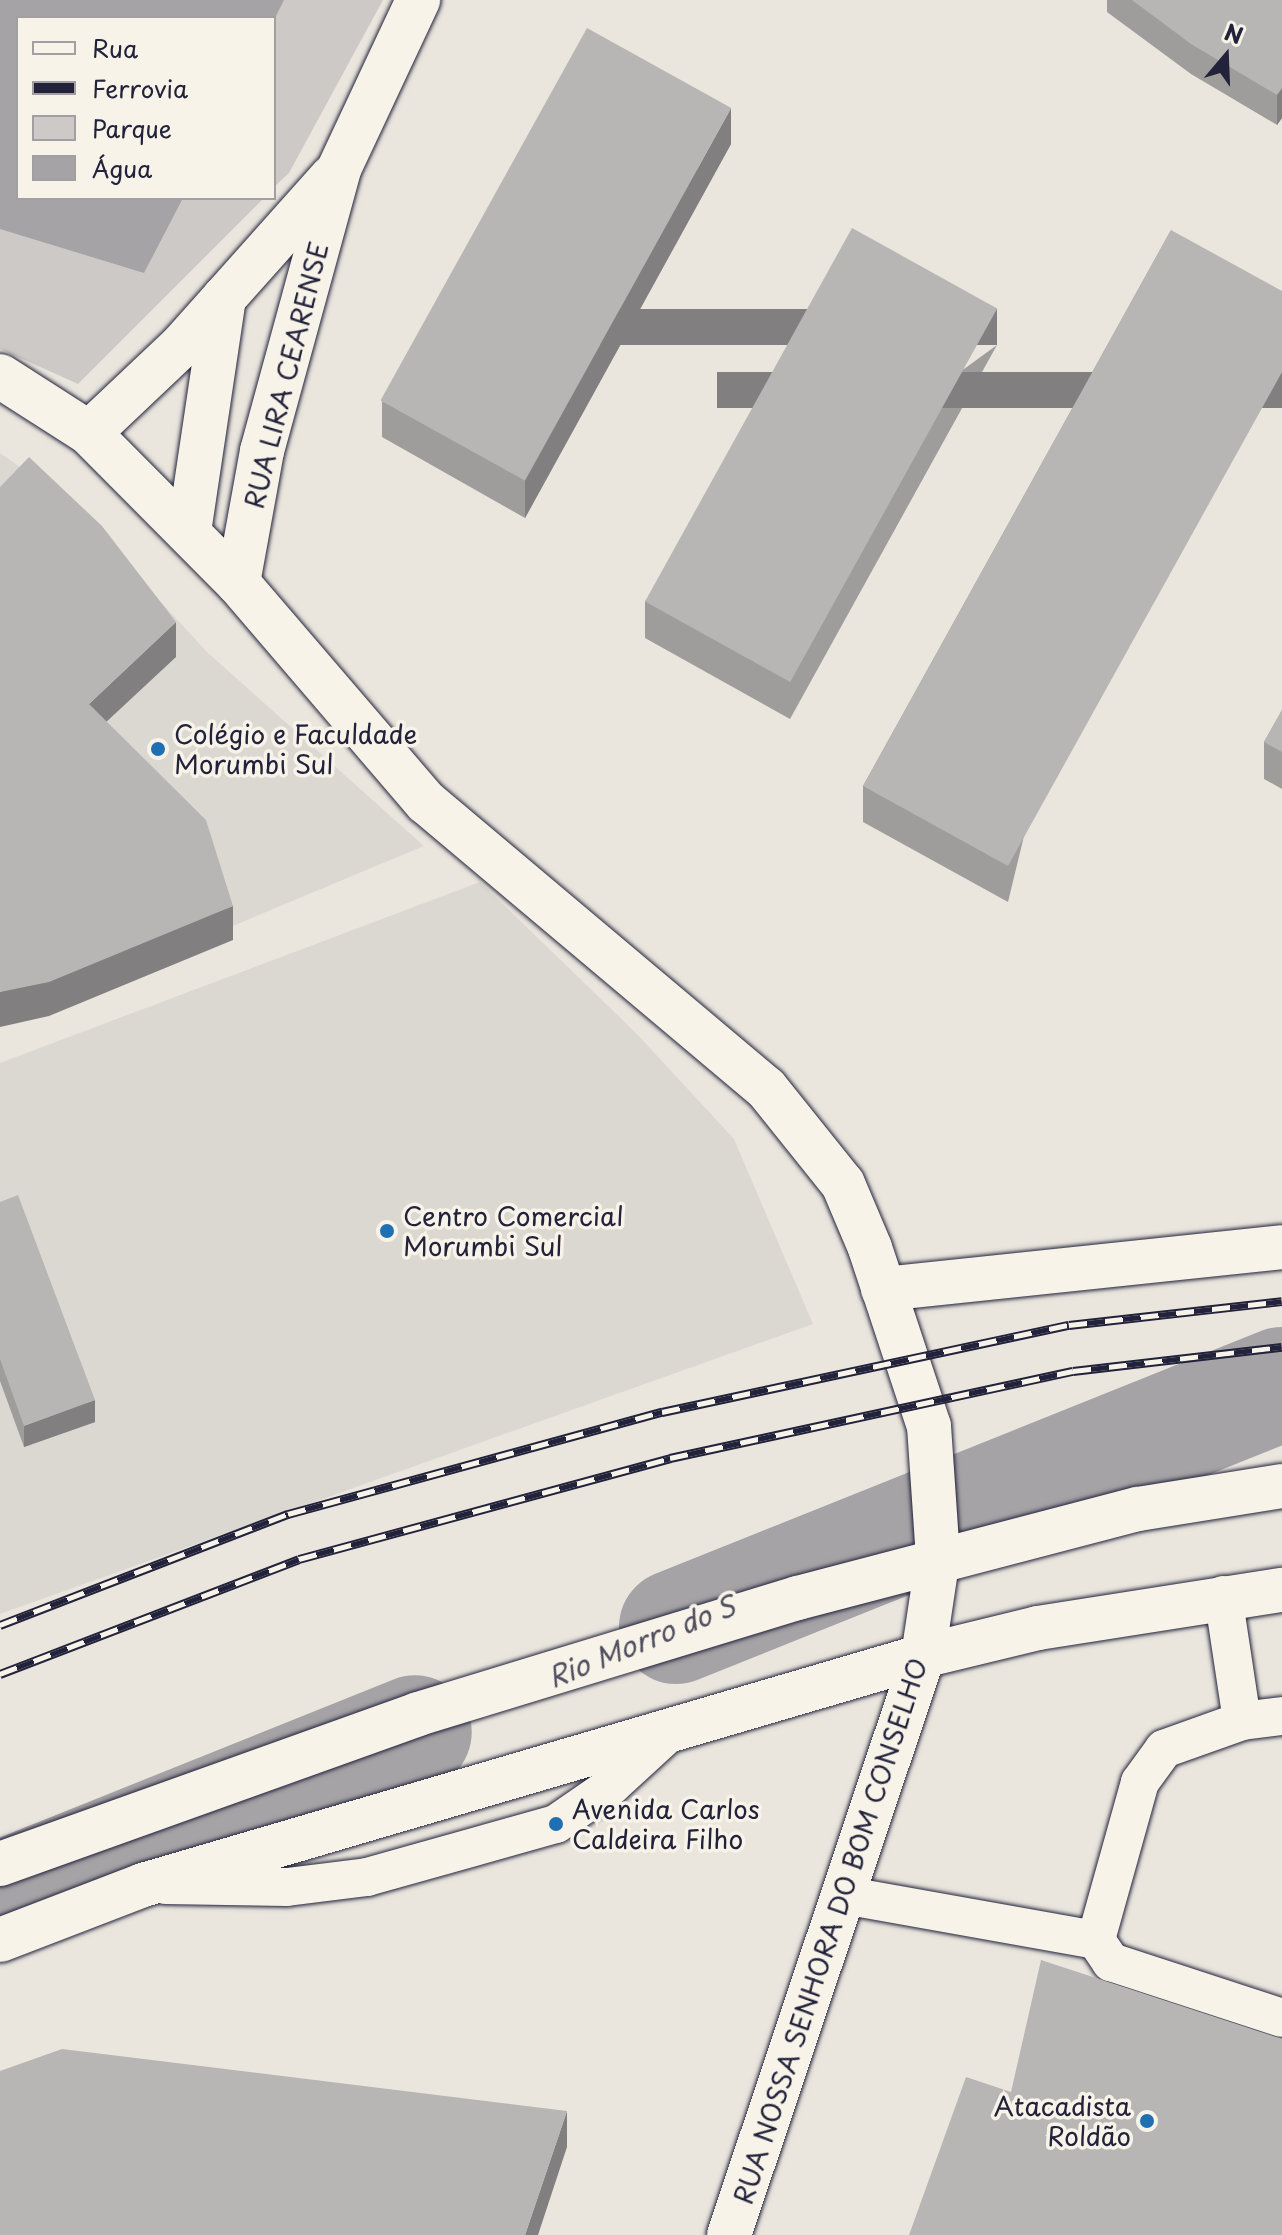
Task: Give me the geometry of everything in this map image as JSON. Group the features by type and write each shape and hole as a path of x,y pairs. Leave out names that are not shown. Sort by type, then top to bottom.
{"street":[{"name":"RUA LIRA CEARENSE","path":"238,583 262,451 339,169 418,0"},
{"name":"RUA LIRA CEARENSE","path":"89,433 224,298 339,169"},
{"path":"189,532 224,298"},
{"name":"RUA NOSSA SENHORA DO BOM CONSELHO","path":"0,376 89,433 238,583 426,802 766,1088 843,1184 883,1289 929,1426 938,1557 923,1656 729,2235"},
{"path":"883,1289 1282,1247"},
{"path":"0,1864 418,1714 938,1557 1138,1509 1282,1486"},
{"path":"0,1940 143,1885 676,1726 923,1656 1038,1628 1223,1595 1282,1590"}],"lane":[{"path":"1223,1595 1242,1721"},
{"path":"1096,1940 1140,1782 1164,1749 1242,1721 1282,1716"},
{"path":"143,1885 329,1882 556,1824 611,1786 676,1726"},
{"path":"843,1895 1096,1940 1111,1962 1282,2018"}],"shaded area":[{"name":"Colégio e Faculdade Morumbi Sul","path":"0,453 67,500 207,652 424,846 0,1023"},
{"name":"Centro Comercial Morumbi Sul","path":"480,882 636,1033 734,1139 813,1324 0,1614 0,1063"}],"green space":[{"path":"0,0 383,0 289,173 276,185 276,16 16,16 16,200 262,200 78,384 0,349"}],"water":[{"path":"0,0 284,0 276,16 16,16 16,200 182,200 144,273 0,229"}],"building":[{"path":"1132,0 1282,0 1282,88 1277,95 1191,44"},
{"path":"587,28 731,108 525,481 380,401"},
{"path":"852,228 997,308 790,682 645,601"},
{"path":"1171,230 1282,291 1282,372 1008,866 863,786"},
{"name":"Colégio e Faculdade Morumbi Sul","path":"29,457 102,526 176,622 89,704 206,820 233,906 49,982 0,992 0,487"},
{"path":"1282,710 1282,752 1264,742"},
{"path":"18,1195 95,1400 24,1426 0,1359 0,1202"},
{"name":"Atacadista Roldão","path":"1041,1960 1282,2039 1282,2235 909,2235 966,2077 1011,2092"},
{"path":"62,2049 567,2111 525,2235 0,2235 0,2071"}],"waterway":[{"name":"Rio Morro do S","path":"676,1627 1282,1384"},
{"name":"Rio Morro do S","path":"0,1899 415,1732"}],"railway":[{"path":"0,1625 288,1514 662,1412 1069,1325 1282,1301"},
{"path":"0,1674 299,1559 670,1458 1073,1371 1282,1347"}],"place":[{"name":"Colégio e Faculdade Morumbi Sul","path":"158,749"},
{"name":"Centro Comercial Morumbi Sul","path":"387,1231"},
{"name":"Avenida Carlos Caldeira Filho","path":"556,1824"},
{"name":"Atacadista Roldão","path":"1147,2121"}]}
